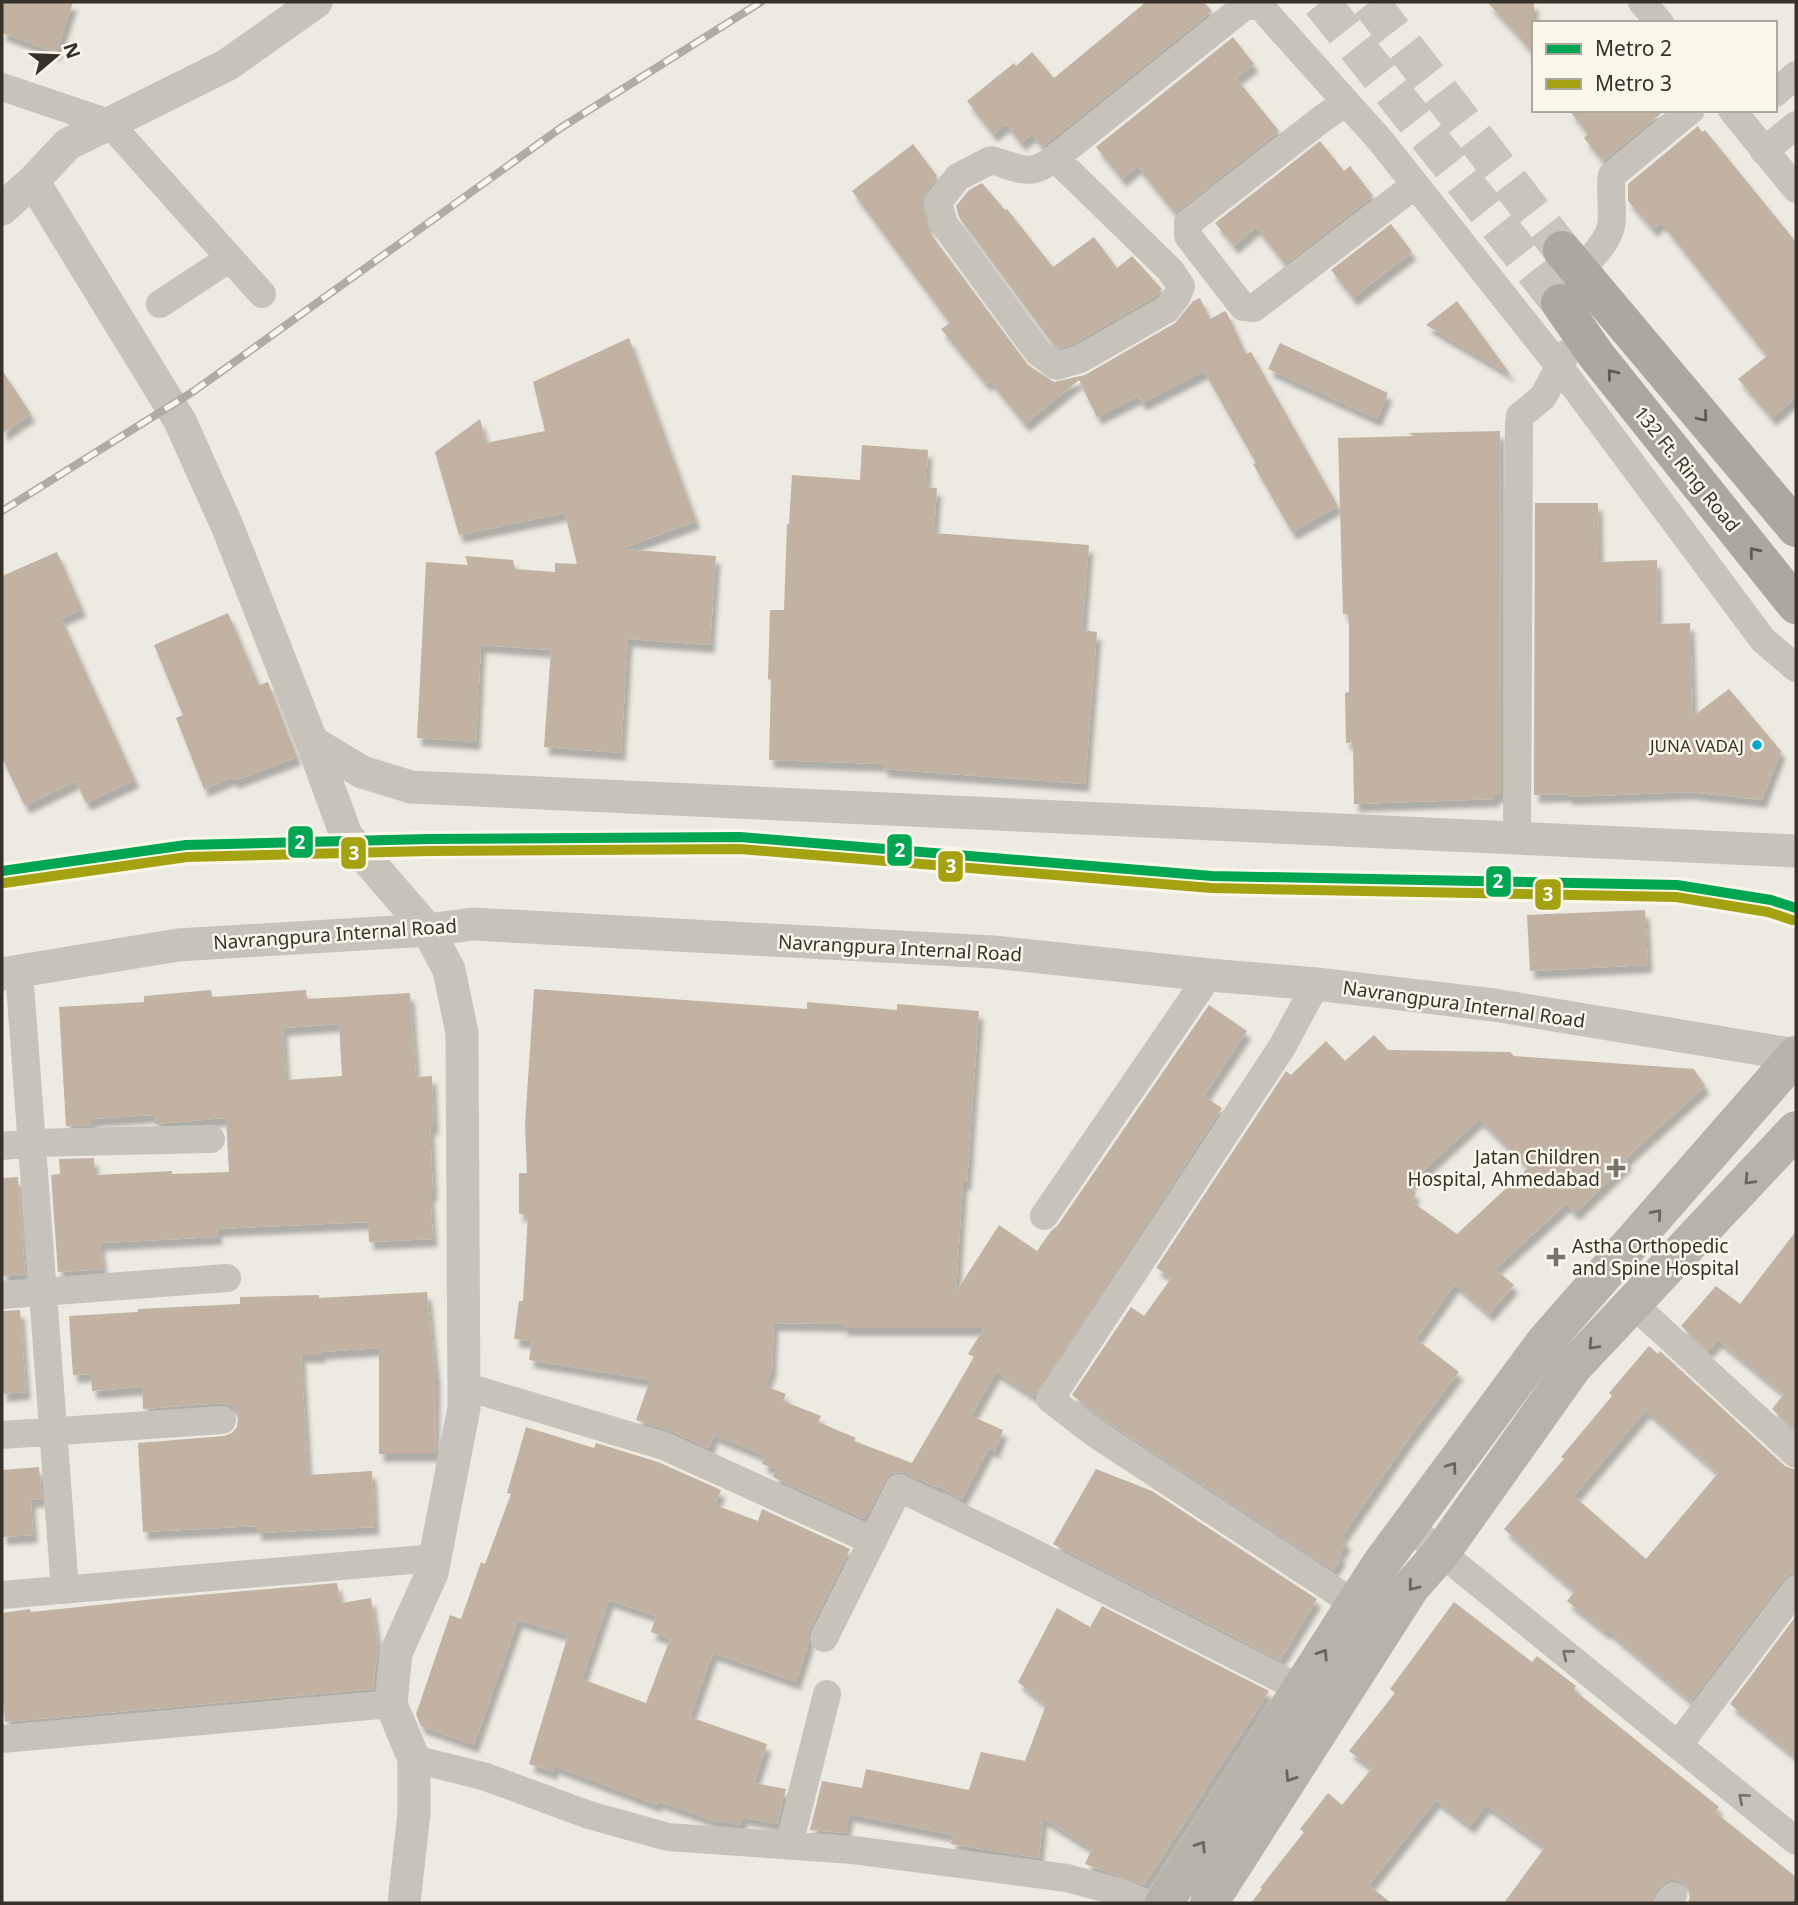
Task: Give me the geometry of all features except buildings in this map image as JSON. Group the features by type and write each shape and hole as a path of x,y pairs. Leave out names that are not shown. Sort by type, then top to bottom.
{"main road":[{"path":"1570,289 1796,528"},
{"name":"132 Ft. Ring Road","path":"1570,289 1596,355 1796,605"},
{"path":"1164,1903 1355,1604 1408,1526 1544,1343 1796,1055"},
{"path":"1209,1903 1411,1587 1441,1553 1573,1367 1796,1130"}],"street":[{"path":"2,209 68,144 227,65 316,2"},
{"path":"1642,2 1658,21"},
{"path":"1055,158 1170,270 1181,286 1167,309 1080,359 1056,366 1038,352 944,224 938,202 958,177 990,160 1029,171 1042,168 1246,5 1261,7 1277,22 1415,185 1559,366 1763,640 1796,668"},
{"path":"1777,91 1796,75"},
{"path":"2,87 109,123 262,294"},
{"path":"1346,102 1188,223 1188,236 1243,307 1254,308 1415,185"},
{"path":"1517,838 1520,416 1543,397 1559,366 1570,289 1605,241 1611,226 1609,191 1612,175 1689,112"},
{"path":"1742,114 1764,151 1796,189"},
{"path":"1764,151 1796,125"},
{"path":"33,181 180,421 228,528 313,743 346,835 428,930 449,970 462,1033 464,1408 432,1573 396,1653 391,1704 414,1759 414,1813 404,1903"},
{"path":"160,304 230,258"},
{"path":"313,743 362,772 411,787 1796,851"},
{"name":"Navrangpura Internal Road","path":"10,973 178,945 428,930 473,924 993,952 1316,984 1494,1005 1796,1055"},
{"path":"10,973 32,1143 65,1590"},
{"path":"1044,1216 1209,975"},
{"path":"1316,984 1282,1047 1050,1399 1094,1433 1355,1604"},
{"path":"2,1146 211,1139"},
{"path":"2,1295 227,1278"},
{"path":"1633,1304 1796,1454"},
{"path":"464,1386 664,1446 873,1541"},
{"path":"2,1435 222,1420"},
{"path":"824,1638 899,1488 1022,1547 1301,1689"},
{"path":"1408,1526 1796,1841"},
{"path":"2,1595 435,1558"},
{"path":"1679,1744 1796,1589"},
{"path":"789,1845 827,1694"},
{"path":"2,1739 391,1704"},
{"path":"414,1759 483,1776 589,1815 668,1837 853,1850 1067,1878 1122,1893 1145,1903"}],"tunnel":[{"path":"1321,2 1560,303"},
{"path":"1370,2 1562,250"}],"railway":[{"path":"2,511 194,391 562,127 761,2"}],"metro line":[{"name":"2","path":"2,871 186,845 429,839 740,837 1212,876 1677,885 1771,900 1796,908"},
{"name":"3","path":"4,883 187,857 429,851 740,849 1211,888 1676,897 1768,912 1792,920"}],"place":[{"name":"JUNA VADAJ","path":"1757,745"},
{"name":"Jatan Children Hospital, Ahmedabad","path":"1616,1168"},
{"name":"Astha Orthopedic and Spine Hospital","path":"1556,1257"}]}
